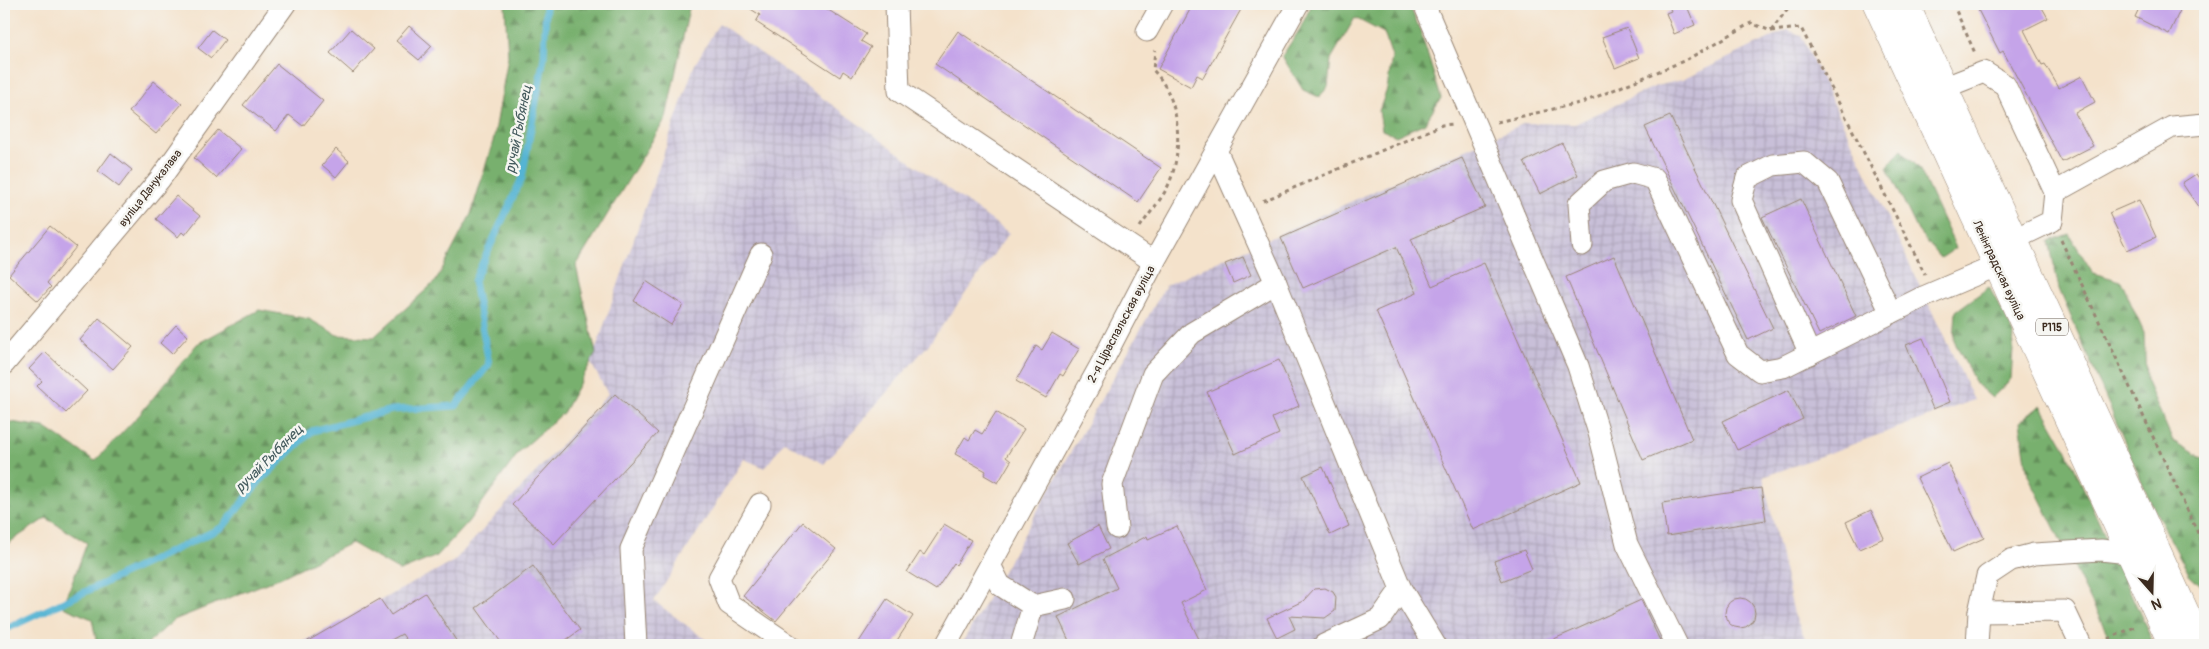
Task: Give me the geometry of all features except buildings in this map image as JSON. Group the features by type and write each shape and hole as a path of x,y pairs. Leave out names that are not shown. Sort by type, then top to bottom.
{"main road":[{"name":"Ленінградская вуліца","path":"1877,4 2005,253 2140,548 2173,645"},
{"name":"Ленінградская вуліца","path":"1905,4 1943,88 2005,253"},
{"name":"Ленінградская вуліца","path":"2140,548 2200,645"}],"street":[{"name":"вуліца Данукалава","path":"4,364 160,179 285,4"},
{"path":"896,4 899,90 1154,262"},
{"path":"1147,31 1162,4"},
{"name":"2-я Ціраспальская вуліца","path":"951,643 990,565 1100,366 1154,262 1298,4"},
{"path":"1424,4 1578,366 1600,433 1627,544 1677,645"},
{"path":"1582,245 1579,204 1604,182 1633,173 1655,179 1738,354 1760,371 1783,367 1934,292 2005,253 2052,221 2055,192 2006,85 1984,72 1943,88"},
{"path":"2055,192 2172,128 2205,124"},
{"path":"1216,150 1276,283 1401,589 1435,645"},
{"path":"1810,354 1741,200 1747,178 1772,165 1804,162 1828,182 1891,313"},
{"path":"636,645 631,549 761,254"},
{"path":"1117,528 1112,484 1154,374 1192,334 1276,283"},
{"path":"760,504 719,578 729,604 789,645"},
{"path":"1977,645 1979,612 1987,576 2011,560 2034,554 2140,548"},
{"path":"990,565 1000,584 1033,606 1065,599"},
{"path":"1324,645 1380,619 1401,589"},
{"path":"1022,642 1033,606"},
{"path":"1979,612 2065,611 2081,645"}],"path":[{"path":"1771,31 1791,4"},
{"path":"1953,4 1984,72"},
{"path":"1751,23 1771,31 1801,28 1934,292"},
{"path":"1128,244 1167,187 1176,163 1177,136 1174,104 1164,81 1153,70 1155,42 1147,31"},
{"path":"2052,221 2205,548"},
{"path":"2094,645 2137,626"}],"shaded area":[{"path":"719,23 1009,233 929,344 824,464 784,442 765,468 744,459 654,601 713,645 297,645 454,561 608,394 591,363 694,66"},
{"path":"1787,30 1801,35 1974,400 1763,477 1794,614 1808,645 961,645 1166,285 1525,123 1575,124 1656,86 1682,80"}],"green space":[{"path":"505,4 690,4 666,118 576,266 596,353 563,413 520,451 468,522 437,556 400,571 351,543 284,576 174,620 146,645 97,645 92,619 63,607 87,543 46,518 4,546 4,421 44,427 95,461 140,414 197,344 259,310 309,319 337,335 374,337 436,281 471,214 494,138 508,57"},
{"path":"1312,4 1409,4 1420,30 1441,98 1425,123 1396,136 1382,130 1379,111 1387,89 1392,57 1384,33 1355,18 1331,59 1328,87 1319,97 1303,90 1282,56 1300,29"},
{"path":"1901,150 1919,168 1956,248 1941,258 1918,231 1887,167"},
{"path":"2069,234 2093,273 2121,281 2144,333 2146,380 2173,441 2205,460 2205,589 2189,574 2151,503 2059,289 2049,241"},
{"path":"1989,287 2014,333 2011,379 1992,398 1976,384 1954,341 1956,311"},
{"path":"2041,405 2066,449 2154,645 2113,645 2028,475 2020,422"}],"waterway":[{"name":"ручай Рыбянец","path":"4,630 223,527 259,482 312,431 392,410 456,406 489,364 474,281 522,178 544,57 546,4"}]}
